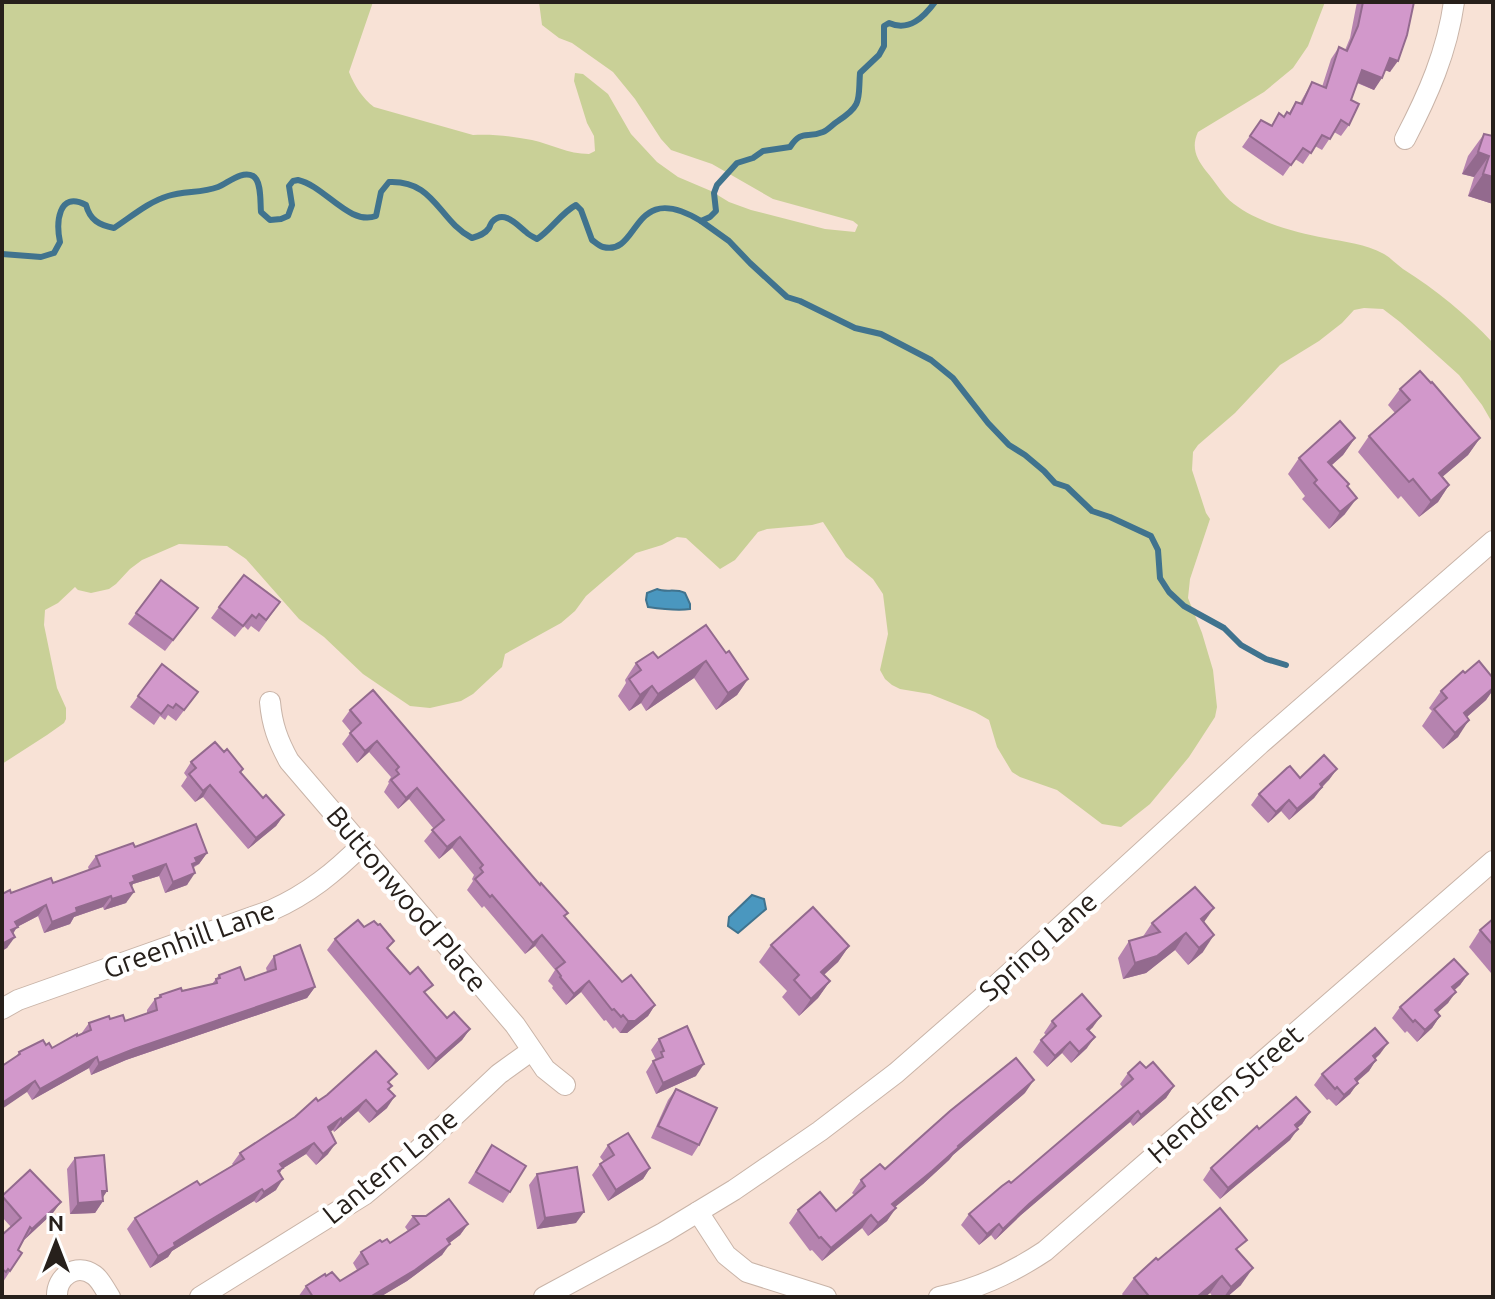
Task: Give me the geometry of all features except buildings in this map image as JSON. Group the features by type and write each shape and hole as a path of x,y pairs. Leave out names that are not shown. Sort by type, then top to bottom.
{"street":[{"path":"1405,139 1438,68 1454,2"},
{"name":"Spring Lane","path":"544,1297 734,1190 820,1131 896,1073 1260,744 1493,541"},
{"name":"Buttonwood Place","path":"270,702 272,723 289,761 515,1025 545,1069 565,1085"},
{"name":"Greenhill Lane","path":"2,1009 18,1000 283,905 315,887 362,845"},
{"name":"Hendren Street","path":"939,1297 1001,1277 1045,1251 1493,861"},
{"name":"Lantern Lane","path":"200,1297 364,1195 417,1151 499,1074 531,1051"},
{"path":"698,1212 726,1255 747,1272 826,1297"},
{"path":"57,1297 62,1278 68,1273 84,1270 98,1278 110,1297"}],"green space":[{"path":"2,2 373,2 349,72 359,91 374,107 473,135 525,139 589,154 595,151 594,136 574,81 575,73 583,74 608,94 631,134 657,162 678,177 751,210 825,229 855,232 858,225 853,221 773,199 712,164 671,150 613,72 542,25 539,2 1325,2 1308,46 1293,68 1264,92 1198,132 1195,143 1197,157 1226,197 1244,211 1290,230 1363,246 1384,254 1472,322 1493,343 1493,424 1459,375 1383,309 1364,308 1354,310 1319,341 1280,365 1235,413 1198,445 1193,452 1192,470 1210,519 1190,579 1188,598 1213,670 1217,707 1215,717 1189,757 1150,804 1121,827 1102,824 1057,790 1012,772 997,747 989,720 930,694 900,689 885,679 880,670 888,634 883,594 873,579 846,557 823,522 758,532 735,560 720,569 686,538 677,537 636,553 586,596 561,623 505,654 502,667 473,694 461,701 430,708 410,706 363,674 324,637 299,619 246,559 227,546 179,544 142,560 109,589 91,593 75,587 45,610 44,625 57,688 66,708 66,719 2,764"}],"water":[{"path":"657,589 685,593 690,609 648,607 647,593"},
{"path":"752,895 764,899 766,909 738,933 728,926 729,917"}],"waterway":[{"path":"2,254 41,257 54,253 60,242 58,226 61,211 70,202 86,205 96,221 114,228 161,199 174,194 212,189 244,175 256,179 261,212 270,220 288,216 292,205 289,186 293,181 308,184 347,211 366,218 376,216 381,192 389,182 404,183 427,194 451,221 472,238 484,233 492,222 501,217 537,239 576,205 581,210 592,240 603,247 615,247 649,213 661,208 678,210 701,221 710,217 716,211 714,193 717,185 737,163 763,151 790,147 801,136 823,132 846,115 858,101 860,73 884,46 884,26 889,23 903,26 915,22 935,2"},
{"path":"701,221 729,241 787,297 855,328 881,334 931,360 953,378 1009,445 1025,455 1055,483 1067,487 1092,511 1151,536 1158,550 1160,578 1184,606 1224,628 1241,645 1266,659 1286,665"}]}
